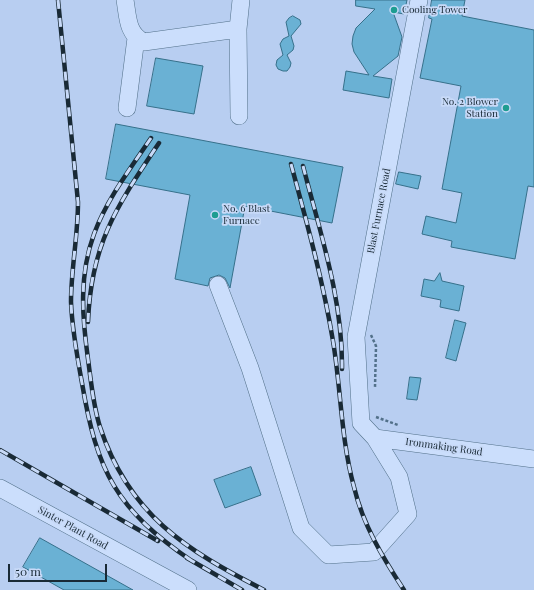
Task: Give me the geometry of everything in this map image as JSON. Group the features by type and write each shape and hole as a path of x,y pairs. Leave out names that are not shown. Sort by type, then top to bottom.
{"street":[{"path":"125,0 130,31 136,38 144,42 238,29"},
{"path":"239,116 238,29 241,0"},
{"name":"Blast Furnace Road","path":"368,419 356,337 419,0"},
{"path":"127,108 136,38"},
{"path":"218,285 250,368 301,528 328,555 374,552 408,514 399,477 375,438 368,419"},
{"name":"Ironmaking Road","path":"375,438 534,459"},
{"name":"Sinter Plant Road","path":"0,488 188,590"}],"path":[{"path":"370,332 376,346 375,392"},
{"path":"368,419 401,426"}],"building":[{"path":"356,0 407,0 404,14 393,12 402,37 398,56 373,76 392,79 389,98 343,90 346,71 369,75 354,52 352,44 356,28 375,9 356,6"},
{"name":"No. 2 Blower Station","path":"432,0 465,0 462,16 534,30 534,187 528,186 515,259 451,247 452,241 422,234 426,216 456,223 462,193 442,189 461,86 420,78 432,19 429,18"},
{"path":"293,16 300,20 301,24 291,36 294,46 293,50 287,55 291,63 290,67 287,71 283,71 278,69 276,65 277,60 283,55 280,44 283,39 289,36 286,22"},
{"path":"156,58 203,66 194,114 147,106"},
{"name":"No. 6 Blast Furnace","path":"116,124 343,167 332,223 245,206 230,288 225,278 219,275 210,278 208,286 175,279 190,195 106,179"},
{"path":"399,172 421,176 418,189 396,184"},
{"path":"440,273 442,281 464,286 459,311 440,307 441,300 421,296 424,279 434,281"},
{"path":"455,320 466,323 456,361 446,358"},
{"path":"410,377 421,378 417,400 407,399"},
{"path":"251,467 261,495 225,508 214,480"},
{"path":"40,538 133,590 64,590 23,567"}],"railway":[{"path":"58,0 78,202 71,302 77,353 88,414 103,465 114,486 145,524 192,561"},
{"path":"151,138 105,209 89,249 84,280 83,311 92,393 98,419 112,458 127,484 144,507 185,544 210,560 264,590"},
{"path":"88,322 90,294 94,270 109,226 131,186 159,143"},
{"path":"291,164 314,252 329,319 336,359 346,451 354,487 363,515 374,541 404,590"},
{"path":"303,166 335,292 339,317 342,369"},
{"path":"0,450 158,541"},
{"path":"187,558 242,590"}],"place":[{"name":"Cooling Tower","path":"394,10"},
{"name":"No. 2 Blower Station","path":"506,108"},
{"name":"No. 6 Blast Furnace","path":"215,215"}]}
